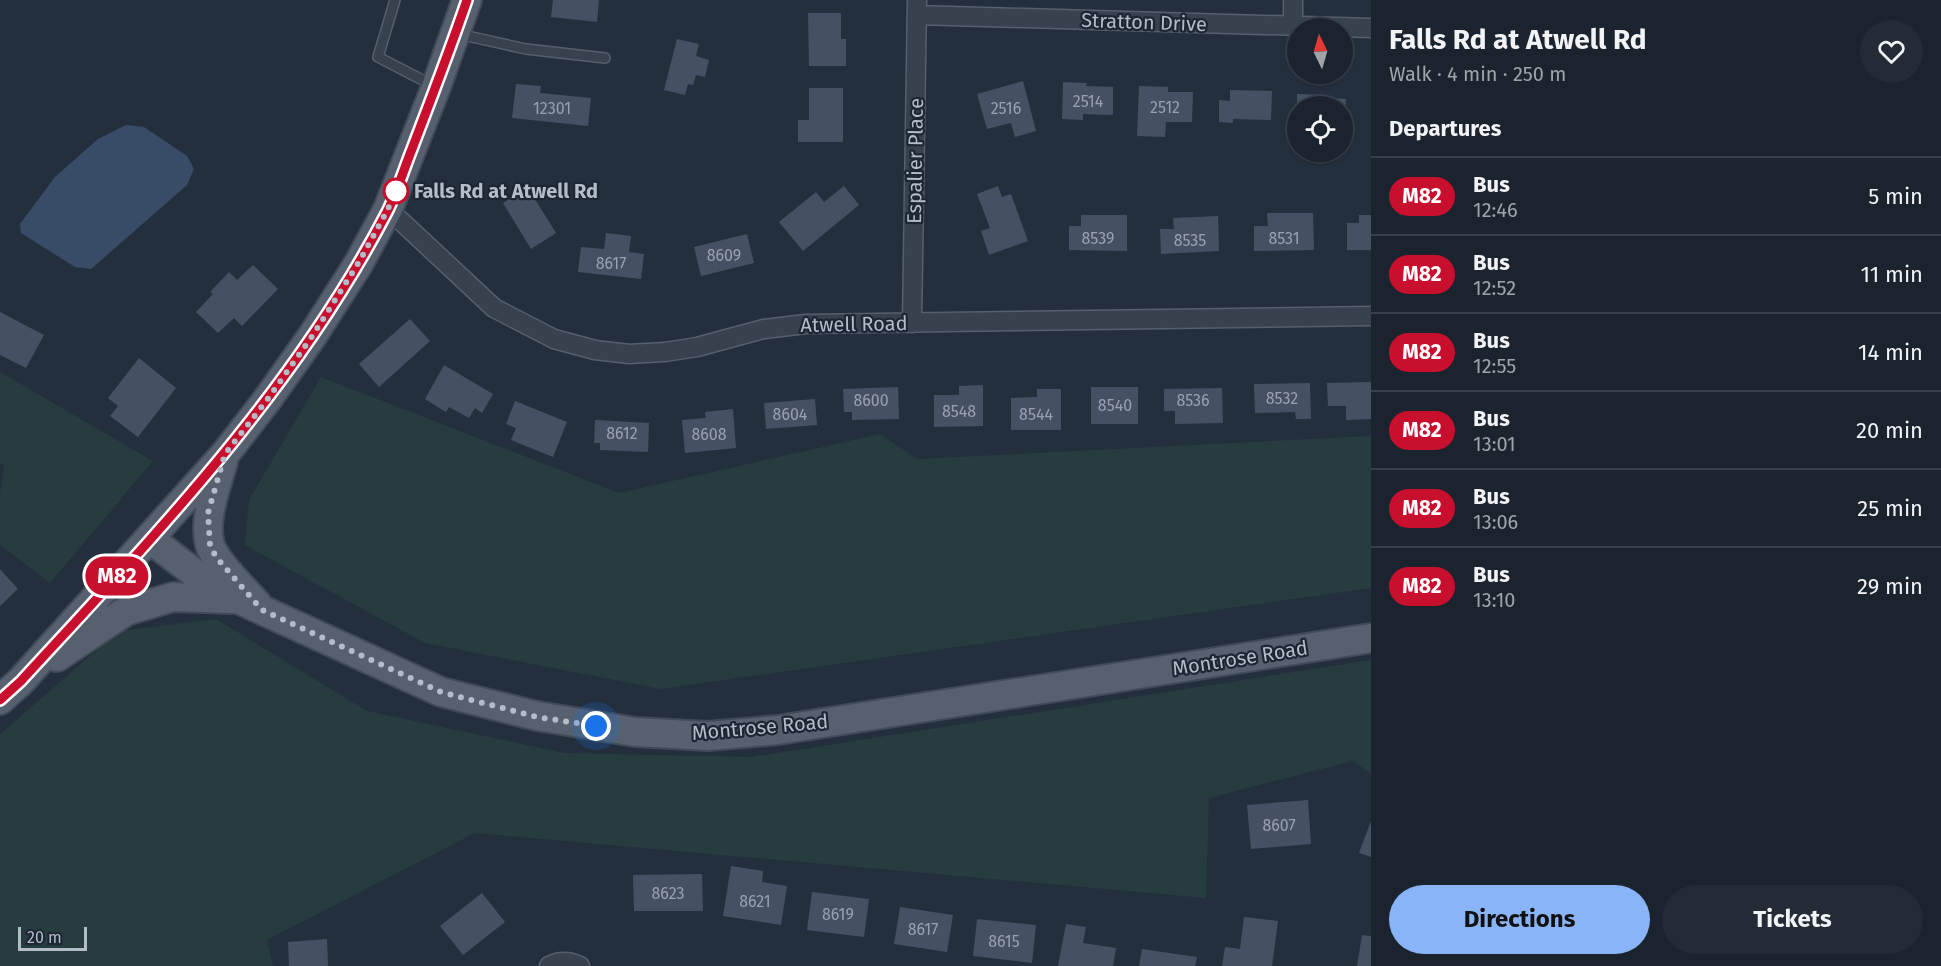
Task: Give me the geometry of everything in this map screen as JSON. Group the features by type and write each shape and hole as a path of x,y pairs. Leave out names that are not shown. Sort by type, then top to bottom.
{"main road":[{"path":"0,700 21,681 225,454 313,335 359,262 388,209 467,0"},
{"path":"225,454 208,513 210,545 250,605"},
{"name":"Montrose Road","path":"150,539 214,588 441,692 537,717 635,732 708,736 778,730 1371,638"},
{"path":"21,681 126,611 173,597 250,605"}],"street":[{"path":"1293,0 1293,18"},
{"name":"Stratton Drive","path":"917,8 1287,26"},
{"name":"Espalier Place","path":"912,323 917,8"},
{"name":"Stratton Drive","path":"1353,28 1371,28"},
{"name":"Atwell Road","path":"388,209 494,308 554,339 595,350 628,354 697,347 764,329 806,324 1371,316"},
{"path":"549,966 570,962 580,966"}],"lane":[{"path":"395,0 378,57 436,87"},
{"path":"455,33 526,49 605,57"}],"green space":[{"path":"0,372 153,461 50,583 0,545 0,494 4,466 0,463"},
{"path":"321,377 619,493 880,434 917,459 1371,436 1371,588 661,689 425,643 245,545 249,500"},
{"path":"216,619 367,711 565,753 752,757 1371,660 1371,774 1353,761 1209,798 1206,898 475,833 267,940 273,966 0,966 0,734 119,631"}],"water":[{"path":"126,125 144,127 187,156 194,169 187,185 91,269 75,267 21,233 20,224 55,177 98,139"}],"building":[{"path":"553,0 599,0 597,22 551,17"},
{"path":"808,13 841,13 841,39 846,39 846,66 809,66"},
{"path":"677,39 699,44 696,56 709,60 705,77 696,75 693,85 688,84 685,95 664,90"},
{"path":"1023,81 1036,131 1015,137 1011,123 987,129 977,94"},
{"path":"1063,82 1113,87 1113,115 1083,114 1083,120 1062,119"},
{"path":"516,84 541,86 540,93 591,98 588,126 512,118"},
{"path":"1139,86 1168,87 1168,92 1193,92 1192,122 1166,122 1165,137 1137,136"},
{"path":"809,88 843,88 843,142 798,142 798,120 809,120"},
{"path":"1230,90 1272,91 1271,120 1233,119 1233,123 1219,122 1219,100 1230,101"},
{"path":"1297,94 1328,95 1328,96 1297,96"},
{"path":"844,186 859,205 803,251 779,222 816,192 824,202"},
{"path":"998,186 1002,197 1011,194 1028,241 989,255 981,231 990,228 977,194"},
{"path":"528,188 556,233 531,249 503,203"},
{"path":"1267,213 1313,213 1314,250 1254,251 1254,226 1268,226"},
{"path":"1081,215 1127,215 1127,251 1069,250 1069,226 1081,226"},
{"path":"1359,215 1371,215 1371,250 1347,250 1347,223 1359,223"},
{"path":"1218,216 1219,251 1161,254 1160,229 1174,229 1173,218"},
{"path":"606,233 631,236 629,252 644,254 641,279 578,272 581,247 604,249"},
{"path":"747,234 754,263 701,276 694,247"},
{"path":"253,265 278,289 242,326 234,318 218,333 196,312 213,294 210,292 229,272 237,280"},
{"path":"0,312 44,335 26,368 0,355"},
{"path":"410,319 430,341 379,387 359,364"},
{"path":"139,358 176,388 138,437 110,416 118,406 108,398"},
{"path":"444,365 493,394 482,413 475,408 469,418 449,407 446,412 425,399"},
{"path":"1371,382 1371,419 1346,420 1346,406 1328,406 1327,383"},
{"path":"1310,383 1311,419 1296,419 1295,412 1255,413 1254,384"},
{"path":"983,385 983,426 934,427 934,395 959,395 959,386"},
{"path":"898,387 899,419 852,420 852,412 844,412 843,389"},
{"path":"1091,387 1138,387 1138,424 1091,424"},
{"path":"1222,388 1223,423 1175,424 1175,411 1164,411 1164,389"},
{"path":"1037,389 1061,389 1061,430 1011,430 1011,398 1037,397"},
{"path":"815,399 817,425 766,429 764,403"},
{"path":"515,401 567,422 553,457 511,440 516,428 506,424"},
{"path":"733,409 736,448 685,453 682,420 706,418 705,412"},
{"path":"595,420 649,423 648,452 600,450 600,443 594,443"},
{"path":"0,569 18,589 0,606"},
{"path":"1308,800 1311,844 1251,849 1247,805"},
{"path":"1371,821 1371,857 1359,853"},
{"path":"731,866 763,871 762,882 787,886 781,925 723,916"},
{"path":"702,874 703,911 634,911 633,875"},
{"path":"812,892 869,899 864,937 807,930"},
{"path":"482,893 505,922 463,955 440,926"},
{"path":"900,907 953,915 947,952 894,944"},
{"path":"1244,917 1278,921 1272,966 1222,966 1225,947 1240,949"},
{"path":"977,919 1036,925 1032,963 973,956"},
{"path":"1066,924 1086,927 1083,943 1116,948 1113,966 1058,966"},
{"path":"1362,935 1371,936 1371,966 1357,966"},
{"path":"327,939 328,966 289,966 288,942"},
{"path":"1142,949 1197,957 1195,966 1139,966"}],"bus line":[{"name":"M82","path":"0,700 21,681 225,454 313,335 359,262 388,209 467,0"}],"place":[{"name":"Falls Rd at Atwell Rd","path":"396,191"}],"route":[{"path":"396,191 396,189 388,209 359,262 313,335 225,454 208,513 210,545 216,557 262,610 441,692 537,717 596,726"}]}
